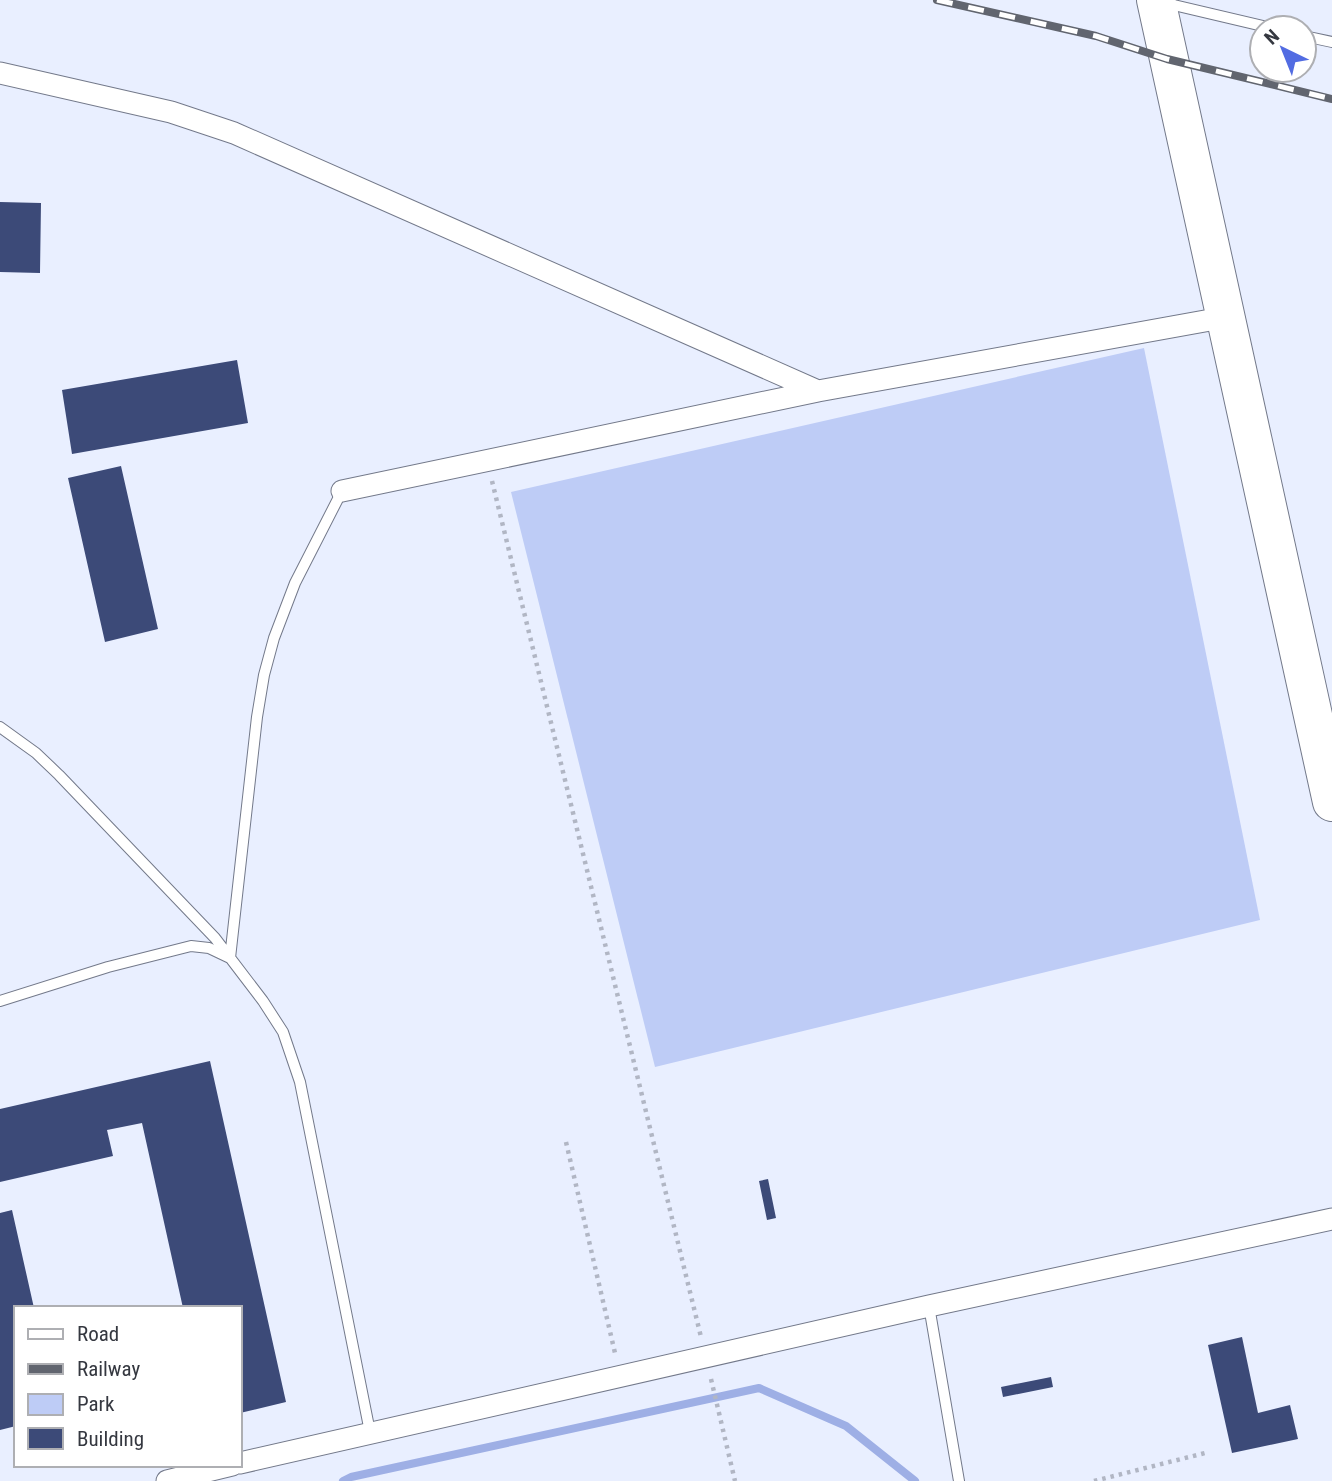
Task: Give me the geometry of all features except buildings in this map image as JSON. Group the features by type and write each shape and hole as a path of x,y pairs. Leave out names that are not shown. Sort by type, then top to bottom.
{"highway":[{"path":"1156,0 1167,59 1227,317 1320,694 1332,802"}],"street":[{"path":"0,72 171,112 234,133 818,391"},
{"path":"342,491 818,391 1227,317"},
{"path":"242,1463 705,1356 1332,1219"},
{"path":"167,1481 224,1467"}],"lane":[{"path":"1156,0 1248,22"},
{"path":"230,958 264,675 274,638 295,583 342,491"},
{"path":"0,727 36,753 59,775 215,938 283,1032 300,1082 370,1432"},
{"path":"0,1001 108,967 191,946 209,948 230,958"},
{"path":"929,1306 959,1481"}],"path":[{"path":"487,460 736,1481"},
{"path":"566,1142 620,1376"},
{"path":"1094,1481 1209,1452"}],"green space":[{"path":"1144,348 1260,920 655,1067 511,492"}],"waterway":[{"path":"343,1481 351,1477 759,1388 846,1426 915,1481"}],"railway":[{"path":"937,0 1096,36 1167,59 1332,99"}]}
